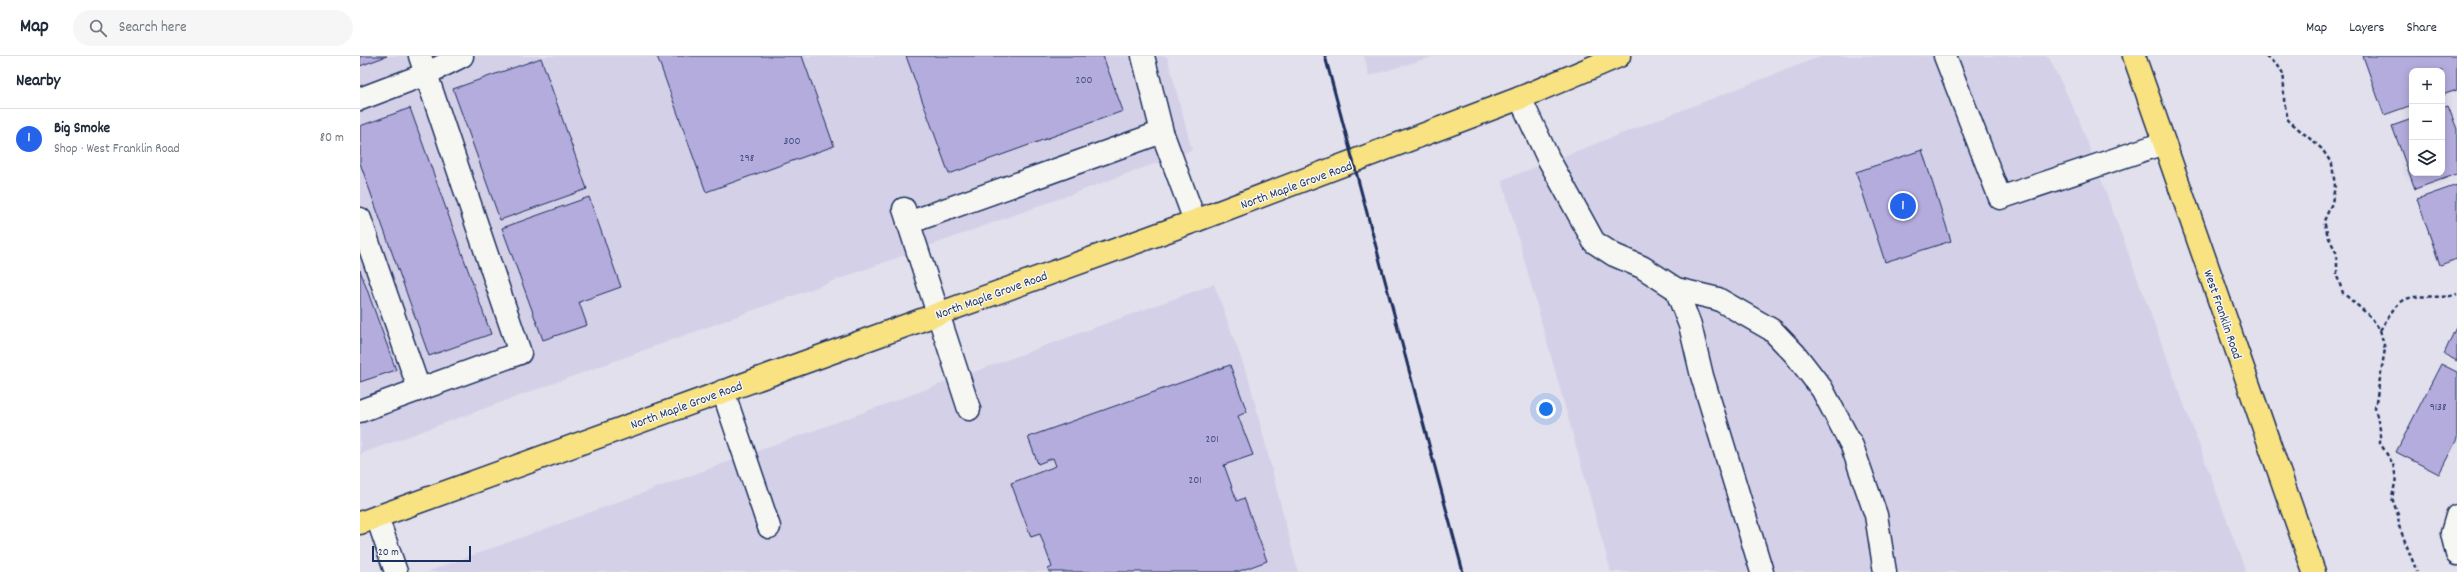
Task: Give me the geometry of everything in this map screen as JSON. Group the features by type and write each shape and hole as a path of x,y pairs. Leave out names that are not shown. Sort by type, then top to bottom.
{"main road":[{"name":"North Maple Grove Road","path":"368,520 1195,221 1520,98 1618,56"},
{"name":"West Franklin Road","path":"2134,56 2314,572"}],"street":[{"path":"360,99 423,65 462,56"},
{"path":"1143,56 1162,132 1195,221"},
{"path":"1945,56 2000,198 2164,143"},
{"path":"360,411 520,353 423,65"},
{"path":"1520,98 1548,158 1594,242 1614,255 1642,267 1676,289 1718,299 1772,330 1795,354 1822,389 1852,446 1876,515 1885,572"},
{"path":"969,409 906,216 1162,132"},
{"path":"360,219 420,389"},
{"path":"1676,289 1690,325 1702,376 1762,572"},
{"path":"723,391 770,527"},
{"path":"2457,516 2452,533 2457,554"},
{"path":"368,520 396,572"}],"path":[{"path":"2266,56 2279,66 2285,79 2284,98 2288,120 2322,149 2332,164 2335,186 2332,203 2324,221 2328,236 2337,254 2337,276 2342,293 2371,317 2380,330 2385,349 2375,408 2380,429 2380,443 2393,464 2396,478 2392,498 2398,515 2399,526 2417,572"},
{"path":"2380,330 2400,302 2412,298 2440,298 2457,294"}],"shaded area":[{"path":"360,56 1167,56 1192,150 360,454"},
{"path":"1364,56 1435,56 1369,76"},
{"path":"1822,56 2048,56 2078,117 2246,572 1611,572 1502,180"},
{"path":"1214,284 1249,380 1298,572 427,572"}],"building":[{"path":"360,56 387,56 360,66"},
{"path":"657,56 802,56 834,146 706,192"},
{"path":"906,56 1103,56 1123,111 949,174"},
{"path":"2363,56 2457,56 2457,90 2445,94 2445,68 2409,68 2409,106 2384,115"},
{"path":"541,58 587,189 500,220 453,89"},
{"path":"2448,106 2457,129 2457,174 2415,189 2410,176 2445,176 2445,107"},
{"path":"410,108 491,334 429,356 360,163 360,126"},
{"path":"2409,120 2409,173 2392,126"},
{"path":"1922,150 1951,241 1885,262 1856,172"},
{"path":"2457,185 2457,259 2440,265 2417,199"},
{"path":"589,197 621,287 579,302 587,325 543,340 502,228"},
{"path":"360,270 396,370 360,382"},
{"path":"2457,325 2457,361 2444,354"},
{"path":"2441,364 2457,372 2457,439 2439,474 2396,452"},
{"path":"1230,365 1247,412 1238,416 1253,455 1224,465 1237,501 1244,498 1267,561 1237,572 1049,572 1048,569 1052,567 1040,534 1031,537 1011,483 1056,466 1053,458 1038,464 1028,437"}],"railway":[{"path":"1325,56 1463,572"}],"place":[{"name":"Big Smoke","path":"1903,206"}]}
